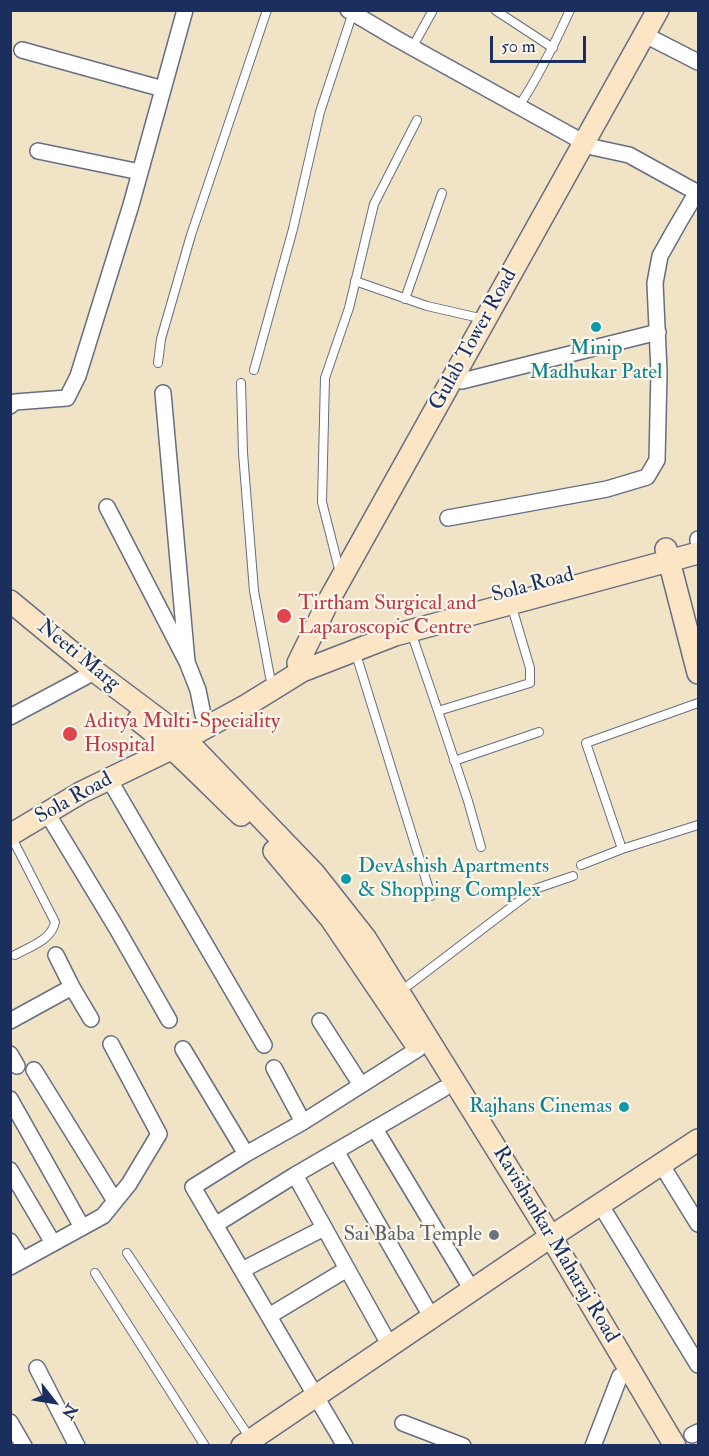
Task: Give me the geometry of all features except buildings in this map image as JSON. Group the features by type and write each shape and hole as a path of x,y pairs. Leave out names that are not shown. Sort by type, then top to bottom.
{"main road":[{"name":"Gulab Tower Road","path":"306,665 341,579 486,319 588,145 658,10"},
{"path":"306,665 337,604 462,381 588,145 669,10"},
{"name":"Sola Road","path":"11,835 82,792 109,779 173,739 203,715 270,677 355,651 395,635 511,603 668,555 698,540"},
{"name":"Sola Road","path":"10,822 173,739 247,705 306,665 387,627 668,555 699,553"},
{"path":"668,555 699,673"},
{"name":"Neeti Marg","path":"10,601 173,739"},
{"path":"10,614 85,677 173,739"},
{"name":"Ravishankar Maharaj Road","path":"173,739 314,873 366,939 545,1240 620,1376 662,1446"},
{"name":"Ravishankar Maharaj Road","path":"173,739 285,862 331,919 545,1240 689,1438"},
{"path":"246,1442 545,1240 699,1140"}],"street":[{"path":"10,406 15,402 67,398 78,376 116,255 185,10"},
{"path":"352,11 412,48 588,145 629,155 698,192 660,256 655,283 659,372 657,460 647,477 608,489 448,518"},
{"path":"653,39 699,62"},
{"path":"22,50 163,89"},
{"path":"38,151 140,172"},
{"path":"462,381 658,332"},
{"path":"163,393 187,662"},
{"path":"106,507 187,662 198,690 203,715"},
{"path":"10,717 85,677"},
{"path":"109,779 264,1045"},
{"path":"47,813 169,1020"},
{"path":"56,955 91,1019"},
{"path":"10,1021 72,987"},
{"path":"320,1021 361,1085"},
{"path":"10,1241 16,1263 103,1215 129,1184 159,1134 111,1044"},
{"path":"183,1049 246,1154"},
{"path":"345,1446 192,1187 303,1122 418,1049"},
{"path":"274,1068 303,1122"},
{"path":"34,1070 115,1202"},
{"path":"215,1225 295,1175 443,1089"},
{"path":"10,1099 82,1227"},
{"path":"375,1129 472,1290"},
{"path":"336,1151 432,1318"},
{"path":"661,1164 699,1224"},
{"path":"10,1170 53,1243"},
{"path":"295,1175 390,1346"},
{"path":"600,1204 699,1365"},
{"path":"242,1270 324,1228"},
{"path":"269,1316 347,1269"},
{"path":"37,1368 77,1446"},
{"path":"593,1446 620,1376"},
{"path":"10,1422 24,1446"},
{"path":"403,1423 463,1446"}],"lane":[{"path":"158,363 161,339 191,236 267,10"},
{"path":"412,48 434,10"},
{"path":"495,10 553,48"},
{"path":"519,106 553,48 570,10"},
{"path":"254,370 293,229 320,112 352,11"},
{"path":"341,579 322,502 324,378 349,308 374,204 417,120"},
{"path":"405,299 442,193"},
{"path":"355,281 427,306 486,319"},
{"path":"241,383 243,453 254,591 270,677"},
{"path":"438,711 530,683 530,668 511,603"},
{"path":"411,631 468,801 481,847"},
{"path":"355,651 431,896"},
{"path":"622,849 586,743 699,703"},
{"path":"454,761 539,732"},
{"path":"581,865 622,849 699,825"},
{"path":"11,835 55,922 48,937 15,955"},
{"path":"400,993 536,889 573,876"},
{"path":"127,1253 246,1442"},
{"path":"95,1273 205,1446"}],"place":[{"name":"Minip Madhukar Patel","path":"596,327"},
{"name":"Tirtham Surgical and Laparoscopic Centre","path":"284,616"},
{"name":"Aditya Multi-Speciality Hospital","path":"70,734"},
{"name":"DevAshish Apartments & Shopping Complex","path":"346,879"},
{"name":"Rajhans Cinemas","path":"624,1107"},
{"name":"Sai Baba Temple","path":"494,1235"}]}
